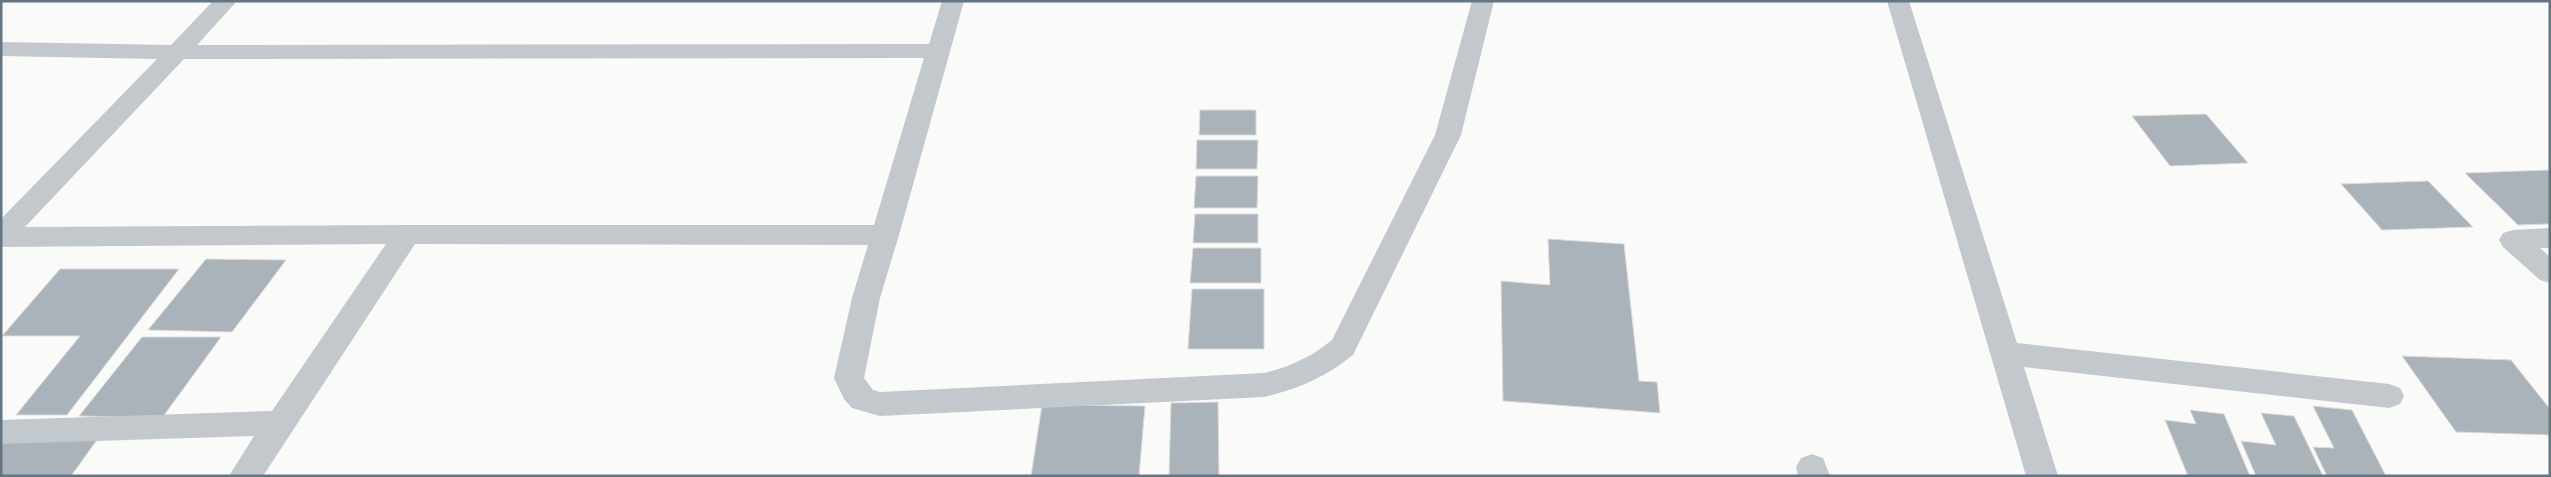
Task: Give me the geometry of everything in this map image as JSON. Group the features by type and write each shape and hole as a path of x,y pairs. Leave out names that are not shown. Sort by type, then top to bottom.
{"street":[{"path":"1,236 226,1"},
{"path":"953,1 866,298 849,378 855,391 864,400 890,404 1264,385 1292,380 1320,367 1343,347 1448,134 1483,1"},
{"path":"1898,1 1963,212 2003,353 2042,476"},
{"path":"1,49 177,52 938,51"},
{"path":"1,236 407,234 884,235"},
{"path":"245,476 407,234"},
{"path":"2550,238 2513,240 2550,273"},
{"path":"2003,353 2389,396"},
{"path":"2,432 280,423"}],"building":[{"path":"1200,110 1256,110 1256,135 1199,135"},
{"path":"2206,114 2248,163 2170,166 2132,116"},
{"path":"1197,140 1258,140 1257,169 1196,169"},
{"path":"2550,170 2550,224 2518,225 2465,173"},
{"path":"1196,176 1258,176 1257,208 1194,208"},
{"path":"2428,181 2473,227 2382,230 2341,184"},
{"path":"1195,214 1258,214 1258,243 1193,243"},
{"path":"1548,239 1624,244 1639,381 1657,382 1660,413 1503,401 1501,281 1550,285"},
{"path":"1193,248 1261,248 1261,283 1190,283"},
{"path":"206,259 286,260 232,332 148,330"},
{"path":"60,269 179,269 67,415 16,415 80,336 2,336"},
{"path":"1192,289 1264,289 1264,349 1188,349"},
{"path":"142,337 221,337 162,418 79,416"},
{"path":"2402,356 2511,360 2550,409 2550,435 2456,432"},
{"path":"1218,402 1219,476 1169,476 1171,403"},
{"path":"1042,405 1145,406 1139,476 1031,476"},
{"path":"2313,406 2352,410 2386,476 2327,476 2313,447 2334,448"},
{"path":"2190,410 2224,414 2250,476 2188,476 2165,420 2196,424"},
{"path":"2261,413 2294,416 2323,476 2256,476 2241,441 2276,445"},
{"path":"5,440 97,440 71,476 1,476 1,445"}]}
